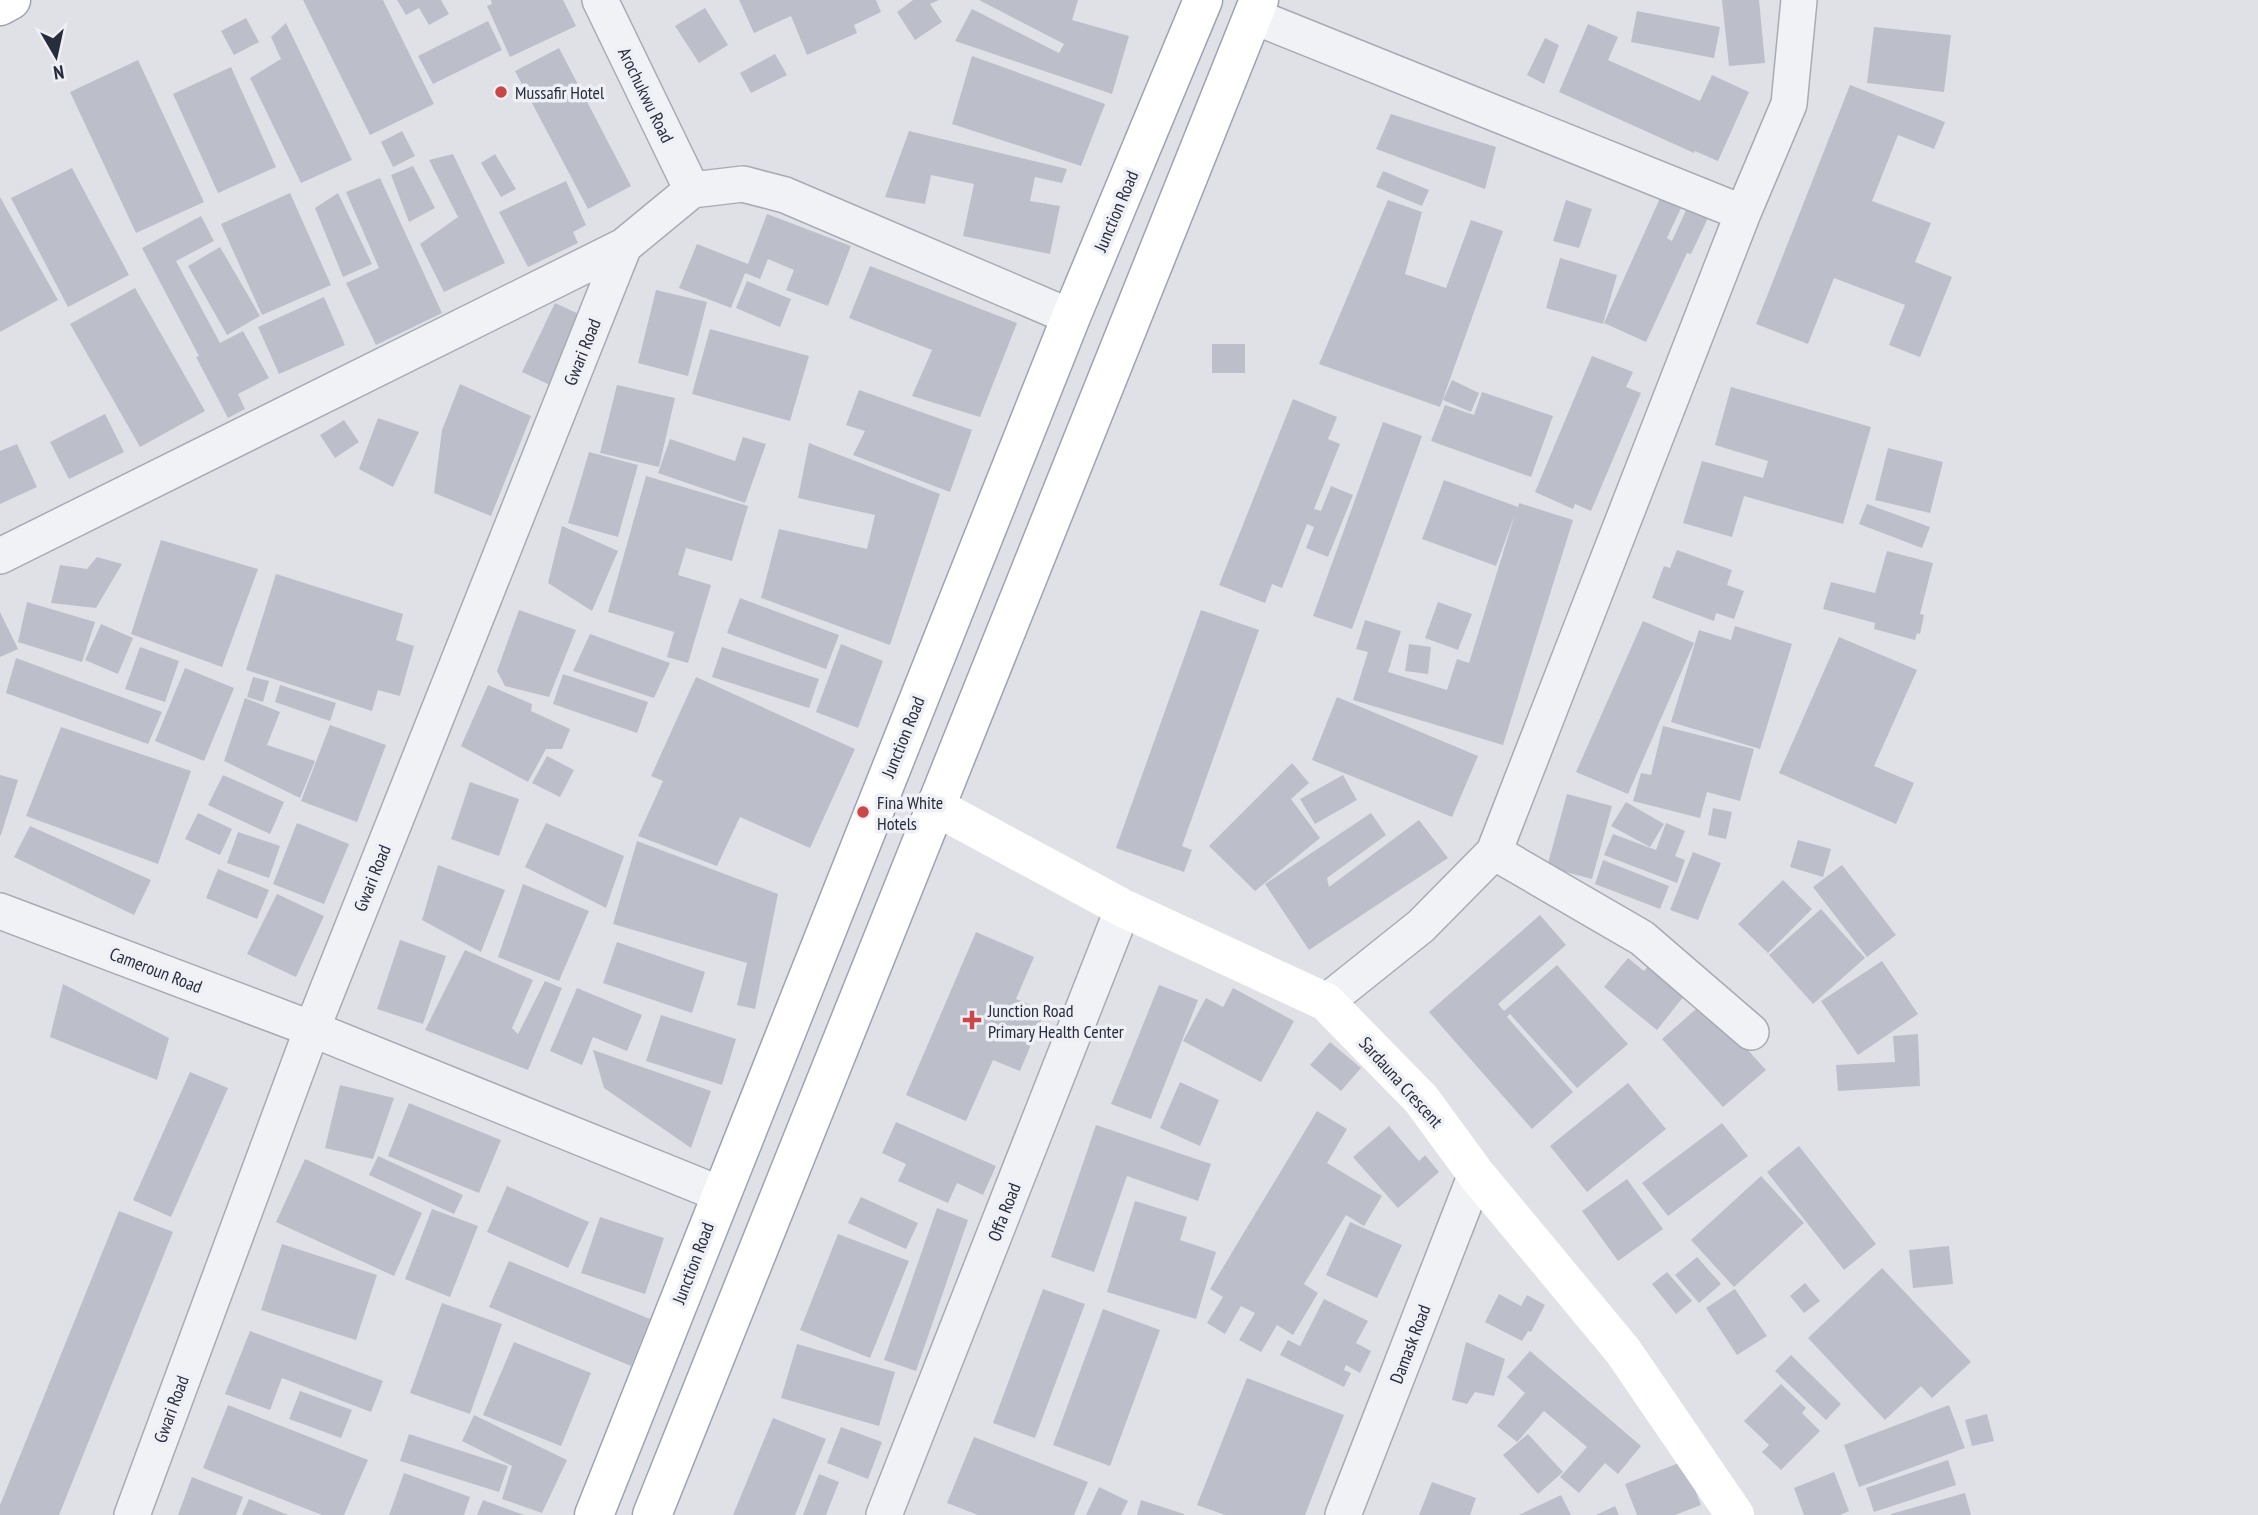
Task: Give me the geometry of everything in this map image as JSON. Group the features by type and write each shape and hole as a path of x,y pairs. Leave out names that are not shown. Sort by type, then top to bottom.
{"main road":[{"path":"0,6 11,0"},
{"name":"Junction Road","path":"594,1515 1072,317 1203,0"},
{"path":"652,1515 1256,8"},
{"name":"Sardauna Crescent","path":"934,806 1123,908 1326,1002 1421,1099 1476,1174 1623,1351 1735,1515"}],"street":[{"name":"Arochukwu Road","path":"600,0 692,190"},
{"path":"1326,1002 1421,926 1494,852 1743,212 1789,104 1799,0"},
{"path":"1256,8 1743,212"},
{"path":"692,190 743,184 785,195 1072,317"},
{"name":"Gwari Road","path":"0,556 624,246 692,190"},
{"name":"Gwari Road","path":"132,1515 312,1029 624,246"},
{"path":"1494,852 1642,938 1751,1032"},
{"name":"Offa Road","path":"884,1515 1123,908"},
{"name":"Cameroun Road","path":"0,911 312,1029 720,1194"},
{"name":"Damask Road","path":"1343,1515 1476,1174"}],"building":[{"path":"303,0 383,0 434,104 370,135"},
{"path":"397,0 441,0 449,14 429,25 419,8 406,15"},
{"path":"491,0 563,0 576,26 510,57 487,6 492,4"},
{"path":"739,0 876,0 881,12 854,25 857,33 807,55 791,16 754,33"},
{"path":"913,0 939,0 930,4 942,22 915,40 897,12"},
{"path":"979,0 1078,0 1072,20 1129,36 1112,94 955,41 972,9 1059,53 1064,44"},
{"path":"1722,0 1759,0 1765,63 1729,66"},
{"path":"705,8 728,45 699,63 675,26"},
{"path":"1637,11 1720,27 1714,58 1631,42"},
{"path":"246,18 259,42 234,55 221,31"},
{"path":"488,21 502,50 433,84 418,56"},
{"path":"286,23 352,160 301,183 250,78 281,59 271,37"},
{"path":"1588,24 1618,37 1608,60 1700,101 1712,75 1749,92 1718,161 1695,151 1694,153 1559,92"},
{"path":"1874,27 1951,35 1944,92 1867,83"},
{"path":"1545,38 1559,45 1544,84 1527,75"},
{"path":"559,48 631,186 588,209 515,71"},
{"path":"775,54 787,75 751,93 740,73"},
{"path":"972,56 1105,104 1081,166 952,124"},
{"path":"138,60 204,202 136,233 70,92"},
{"path":"231,67 276,167 218,193 173,94"},
{"path":"1850,85 1945,122 1934,149 1898,135 1872,201 1931,223 1915,262 1952,277 1920,357 1889,345 1905,305 1834,278 1808,344 1756,324"},
{"path":"1391,114 1496,147 1485,189 1376,149"},
{"path":"402,131 415,156 393,167 381,142"},
{"path":"909,131 1067,169 1062,183 1035,177 1030,201 1060,206 1050,254 963,236 974,184 931,175 925,204 885,197"},
{"path":"453,154 505,263 444,292 420,244 458,217 429,160"},
{"path":"495,154 516,189 501,197 481,163"},
{"path":"413,166 435,208 409,222 391,175"},
{"path":"72,168 129,275 68,307 11,198"},
{"path":"1383,171 1429,190 1422,206 1376,187"},
{"path":"380,178 442,313 376,345 346,283 379,268 346,192"},
{"path":"566,181 586,225 573,232 578,243 528,267 499,212"},
{"path":"290,193 331,285 262,315 221,224"},
{"path":"338,193 372,264 343,277 315,208"},
{"path":"0,197 58,300 0,332"},
{"path":"1660,198 1681,208 1667,238 1672,241 1687,208 1708,218 1691,254 1687,253 1646,342 1604,323"},
{"path":"1388,200 1422,212 1405,274 1446,288 1471,220 1503,231 1440,407 1319,364"},
{"path":"1566,200 1592,209 1579,248 1553,241"},
{"path":"767,214 851,246 828,306 786,290 794,270 768,259 760,279 745,273 731,308 679,288 697,244 748,264"},
{"path":"201,216 214,241 176,261 220,343 243,331 269,378 238,394 245,409 228,418 196,357 199,356 142,248"},
{"path":"220,247 260,316 227,335 188,266"},
{"path":"1560,258 1617,275 1603,324 1546,308"},
{"path":"870,266 1017,323 980,417 912,396 932,350 849,318"},
{"path":"747,281 791,299 780,327 736,308"},
{"path":"135,288 205,411 140,447 70,324"},
{"path":"656,290 707,302 688,376 638,363"},
{"path":"324,297 345,345 279,374 258,327"},
{"path":"555,303 583,316 550,385 522,372"},
{"path":"710,329 809,356 790,421 692,394"},
{"path":"1212,344 1245,344 1245,373 1212,373"},
{"path":"1592,356 1633,372 1626,387 1641,393 1591,511 1575,504 1573,509 1535,492"},
{"path":"1452,380 1479,393 1471,412 1443,400"},
{"path":"460,384 531,416 491,516 434,493 442,430"},
{"path":"617,385 675,398 659,467 600,453"},
{"path":"1731,387 1871,427 1843,524 1744,496 1732,537 1683,523 1702,461 1763,478 1768,461 1715,445"},
{"path":"859,390 972,430 950,492 853,455 865,431 846,425"},
{"path":"1482,392 1553,416 1531,477 1431,441 1445,405 1474,415"},
{"path":"1293,399 1337,417 1328,439 1340,444 1314,509 1321,511 1331,486 1353,495 1328,557 1306,548 1314,527 1307,524 1282,588 1272,584 1265,603 1219,585"},
{"path":"105,414 124,452 69,479 50,442"},
{"path":"378,418 419,432 393,487 359,469"},
{"path":"344,420 359,442 335,458 320,435"},
{"path":"1383,422 1422,436 1352,629 1313,616"},
{"path":"743,437 766,444 745,503 658,473 670,439 735,461"},
{"path":"809,443 940,494 890,645 761,598 779,529 867,549 875,515 798,498"},
{"path":"17,444 37,487 0,504 0,451"},
{"path":"1888,448 1943,462 1930,513 1875,500"},
{"path":"589,452 638,465 618,537 568,523"},
{"path":"646,476 748,506 732,561 686,548 678,575 711,585 688,663 667,657 674,632 608,612"},
{"path":"1444,480 1518,507 1519,503 1573,520 1503,745 1353,700 1368,652 1356,649 1365,620 1401,631 1388,672 1447,690 1457,659 1469,663 1515,514 1496,566 1422,539"},
{"path":"1867,504 1930,527 1922,548 1859,524"},
{"path":"562,526 618,551 592,611 548,583"},
{"path":"161,540 258,569 222,667 131,634"},
{"path":"1677,550 1732,570 1727,585 1744,591 1734,619 1716,613 1714,621 1652,598 1664,566 1670,568"},
{"path":"1887,551 1933,563 1920,614 1924,615 1920,634 1917,633 1915,640 1874,629 1875,623 1823,609 1831,582 1875,593"},
{"path":"97,557 122,564 96,608 51,603 60,565 87,569"},
{"path":"276,574 403,614 396,640 414,646 400,696 378,690 372,711 246,670"},
{"path":"740,598 839,635 826,669 727,633"},
{"path":"27,602 95,622 82,662 18,642"},
{"path":"1438,602 1472,614 1458,650 1425,638"},
{"path":"519,610 576,630 549,697 505,686 497,671"},
{"path":"1201,610 1259,630 1182,846 1192,850 1184,872 1116,848"},
{"path":"0,612 18,649 0,657"},
{"path":"1643,621 1694,643 1628,794 1576,772"},
{"path":"101,624 133,638 118,674 85,660"},
{"path":"1735,626 1792,644 1760,749 1671,722 1699,630 1731,640"},
{"path":"590,634 670,663 654,698 573,671"},
{"path":"1839,637 1917,670 1874,766 1914,783 1896,824 1779,773"},
{"path":"841,644 883,661 858,728 816,712"},
{"path":"1409,644 1431,647 1428,674 1405,671"},
{"path":"140,647 179,661 165,702 125,689"},
{"path":"722,647 819,679 809,708 712,677"},
{"path":"16,658 162,712 148,744 6,693"},
{"path":"185,668 234,688 204,761 155,741"},
{"path":"563,674 648,702 637,733 553,704"},
{"path":"253,677 269,681 263,702 247,697"},
{"path":"696,677 855,749 810,848 740,817 717,866 638,836 663,781 651,776"},
{"path":"280,685 336,703 330,721 275,702"},
{"path":"488,685 532,704 531,711 570,729 562,749 546,749 528,782 461,746"},
{"path":"1337,697 1478,756 1452,817 1312,760"},
{"path":"245,698 280,712 267,745 315,761 300,798 224,761"},
{"path":"330,725 386,745 357,822 301,801"},
{"path":"1663,726 1754,749 1740,801 1707,792 1700,818 1633,801 1641,773 1651,775"},
{"path":"61,727 191,771 158,864 26,816"},
{"path":"547,756 574,770 560,797 532,783"},
{"path":"1292,763 1309,783 1291,799 1320,838 1255,891 1209,846"},
{"path":"0,775 18,780 1,835 0,835"},
{"path":"223,775 284,802 270,834 208,805"},
{"path":"1343,775 1357,800 1315,824 1300,799"},
{"path":"470,782 519,799 499,856 451,839"},
{"path":"1567,794 1612,806 1592,879 1547,867"},
{"path":"1626,802 1664,824 1650,847 1611,826"},
{"path":"1713,808 1732,812 1726,839 1708,835"},
{"path":"198,813 232,829 220,855 185,839"},
{"path":"1371,813 1386,835 1327,878 1329,887 1419,820 1448,858 1309,950 1265,884"},
{"path":"297,823 349,844 324,904 273,884"},
{"path":"546,823 624,856 606,908 525,867"},
{"path":"1666,823 1685,831 1675,856 1685,860 1677,883 1604,855 1613,834 1656,850"},
{"path":"30,826 151,880 134,915 14,857"},
{"path":"238,832 280,846 269,878 227,863"},
{"path":"1798,840 1831,849 1823,877 1790,867"},
{"path":"637,841 778,894 755,1009 737,1005 747,963 613,924"},
{"path":"1693,852 1721,863 1698,920 1670,910"},
{"path":"1603,860 1669,886 1660,909 1595,884"},
{"path":"438,865 505,890 481,952 422,920"},
{"path":"1842,865 1896,935 1867,957 1813,887"},
{"path":"218,869 269,890 257,919 206,898"},
{"path":"1783,880 1812,909 1768,953 1738,924"},
{"path":"523,884 589,911 559,981 498,957"},
{"path":"277,894 324,916 296,977 247,954"},
{"path":"1821,909 1865,958 1813,1004 1769,955"},
{"path":"1540,915 1566,945 1498,1004 1504,1011 1557,965 1628,1044 1577,1088 1510,1014 1507,1017 1573,1092 1532,1129 1429,1012"},
{"path":"976,932 1034,957 1016,999 1045,1011 1020,1071 993,1060 966,1121 906,1095"},
{"path":"400,940 446,956 423,1024 377,1009"},
{"path":"617,942 705,972 692,1013 603,983"},
{"path":"465,950 533,980 512,1028 518,1034 545,981 562,988 528,1070 425,1030"},
{"path":"1628,958 1644,971 1652,962 1688,991 1657,1030 1604,987"},
{"path":"1882,961 1918,1014 1858,1055 1821,1001"},
{"path":"63,984 169,1038 157,1080 50,1037"},
{"path":"1159,985 1198,1000 1151,1119 1111,1104"},
{"path":"577,988 642,1015 627,1051 593,1037 582,1065 550,1051"},
{"path":"1233,988 1294,1021 1261,1082 1183,1041 1206,998 1223,1007"},
{"path":"1704,1002 1766,1070 1723,1107 1662,1039"},
{"path":"661,1015 736,1039 722,1085 646,1061"},
{"path":"1918,1034 1920,1086 1838,1091 1836,1065 1895,1062 1893,1036"},
{"path":"1330,1042 1361,1068 1341,1091 1310,1065"},
{"path":"593,1050 711,1091 691,1148 604,1088"},
{"path":"190,1072 228,1088 171,1217 133,1200"},
{"path":"1180,1082 1219,1100 1200,1146 1160,1128"},
{"path":"1628,1083 1666,1129 1587,1192 1550,1146"},
{"path":"340,1085 394,1098 373,1159 325,1148"},
{"path":"409,1103 501,1140 479,1193 388,1156"},
{"path":"1317,1111 1347,1129 1327,1163 1382,1196 1364,1226 1346,1215 1304,1284 1318,1293 1293,1335 1277,1325 1261,1352 1239,1340 1255,1313 1241,1306 1225,1334 1207,1323 1223,1297 1210,1289"},
{"path":"896,1122 996,1166 983,1195 957,1183 948,1203 898,1181 906,1164 882,1153"},
{"path":"1722,1123 1748,1156 1668,1216 1642,1183"},
{"path":"1096,1125 1211,1164 1198,1201 1127,1176 1094,1272 1051,1257"},
{"path":"1389,1126 1419,1161 1425,1155 1439,1172 1398,1208 1353,1157"},
{"path":"1799,1146 1876,1244 1844,1270 1767,1172"},
{"path":"378,1156 463,1195 454,1214 369,1175"},
{"path":"305,1159 422,1213 394,1276 276,1222"},
{"path":"1761,1176 1804,1223 1734,1287 1691,1240"},
{"path":"1627,1179 1663,1229 1618,1261 1582,1211"},
{"path":"507,1186 589,1222 568,1268 487,1232"},
{"path":"861,1197 918,1223 906,1249 848,1223"},
{"path":"1135,1201 1187,1217 1180,1240 1216,1252 1196,1319 1107,1292"},
{"path":"937,1208 968,1220 916,1371 884,1360"},
{"path":"432,1209 478,1226 450,1297 405,1279"},
{"path":"119,1211 173,1232 59,1515 0,1515 0,1505"},
{"path":"600,1217 664,1238 645,1294 581,1273"},
{"path":"1350,1222 1402,1245 1377,1298 1326,1275"},
{"path":"838,1234 909,1261 870,1358 800,1330"},
{"path":"282,1244 377,1275 356,1340 261,1310"},
{"path":"1949,1246 1953,1284 1913,1288 1909,1250"},
{"path":"1697,1257 1721,1284 1699,1303 1675,1275"},
{"path":"509,1261 650,1319 631,1366 489,1307"},
{"path":"1882,1268 1971,1362 1932,1398 1921,1386 1885,1420 1808,1338"},
{"path":"1667,1272 1692,1301 1676,1314 1652,1284"},
{"path":"1805,1283 1820,1301 1804,1313 1790,1296"},
{"path":"1043,1289 1085,1304 1035,1438 993,1423"},
{"path":"1735,1289 1767,1336 1737,1355 1706,1308"},
{"path":"1499,1294 1521,1306 1527,1295 1545,1305 1531,1332 1528,1331 1522,1341 1485,1322"},
{"path":"1324,1299 1368,1321 1356,1343 1371,1351 1360,1373 1346,1365 1344,1370 1351,1373 1344,1387 1280,1355 1288,1340 1300,1346"},
{"path":"442,1303 502,1324 470,1414 410,1393"},
{"path":"1103,1309 1160,1330 1110,1466 1053,1445"},
{"path":"250,1331 383,1381 371,1412 282,1378 270,1410 225,1394"},
{"path":"514,1342 591,1373 561,1446 483,1415"},
{"path":"1466,1342 1505,1359 1494,1396 1475,1392 1467,1404 1452,1400"},
{"path":"797,1344 895,1372 879,1426 781,1398"},
{"path":"1530,1351 1641,1446 1618,1474 1605,1463 1579,1493 1560,1477 1587,1447 1544,1411 1517,1442 1497,1426 1525,1393 1507,1377"},
{"path":"1791,1355 1841,1404 1826,1420 1775,1371"},
{"path":"1247,1378 1344,1415 1305,1515 1225,1515 1197,1505"},
{"path":"1781,1384 1806,1408 1802,1413 1820,1431 1781,1470 1762,1452 1769,1445 1744,1421"},
{"path":"300,1391 352,1410 341,1438 289,1419"},
{"path":"228,1405 368,1460 344,1515 322,1515 203,1468"},
{"path":"1949,1405 1965,1448 1859,1487 1844,1445"},
{"path":"1987,1414 1994,1441 1972,1446 1965,1420"},
{"path":"474,1415 567,1460 542,1513 502,1499 512,1466 462,1441"},
{"path":"773,1418 826,1439 795,1515 733,1515"},
{"path":"841,1427 882,1442 868,1479 827,1463"},
{"path":"409,1434 508,1466 499,1492 400,1461"},
{"path":"1528,1434 1563,1472 1538,1494 1503,1455"},
{"path":"974,1437 1088,1482 1074,1515 978,1515 947,1503"},
{"path":"1948,1460 1956,1485 1874,1512 1866,1488"},
{"path":"1684,1461 1701,1505 1675,1515 1637,1515 1625,1484"},
{"path":"1834,1472 1849,1511 1840,1515 1804,1515 1794,1488"},
{"path":"404,1473 470,1497 464,1515 389,1515"},
{"path":"819,1474 839,1482 826,1515 803,1515"},
{"path":"192,1477 243,1497 236,1515 178,1515"},
{"path":"1432,1482 1476,1498 1470,1515 1419,1515"},
{"path":"1099,1487 1128,1501 1121,1515 1086,1515"},
{"path":"1965,1493 1971,1515 1891,1515 1891,1514"},
{"path":"1561,1495 1571,1515 1519,1515"},
{"path":"249,1499 288,1515 242,1515"},
{"path":"483,1500 524,1515 477,1515"},
{"path":"1141,1500 1184,1514 1184,1515 1137,1515"},
{"path":"1615,1506 1619,1515 1596,1515"}],"place":[{"name":"Mussafir Hotel","path":"501,92"},
{"name":"Fina White Hotels","path":"863,812"},
{"name":"Junction Road Primary Health Center","path":"972,1020"}]}
